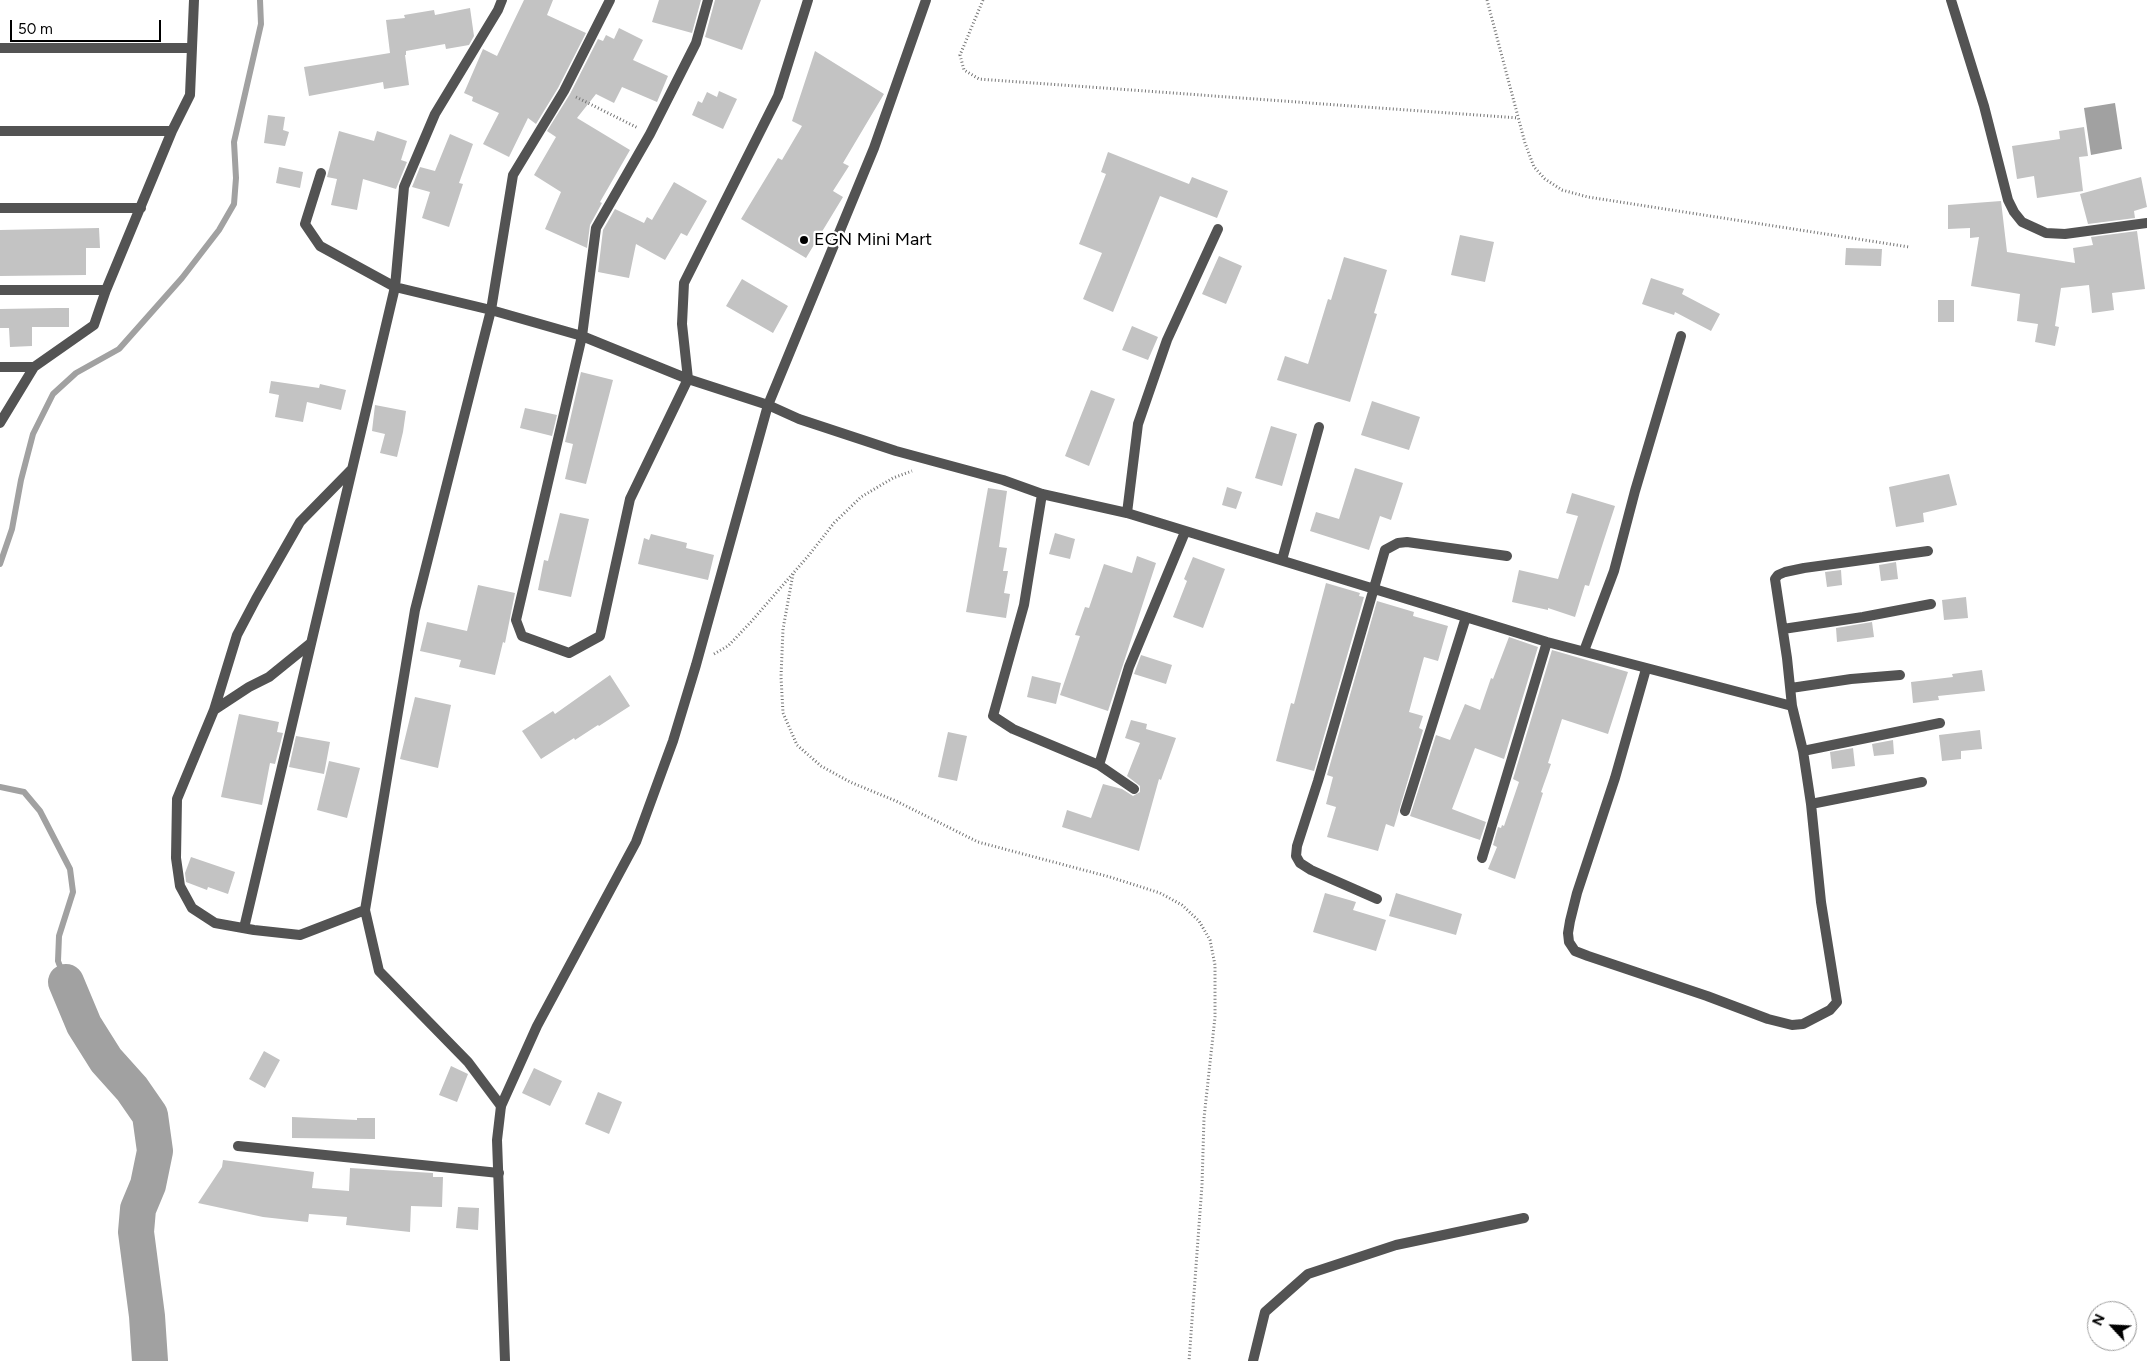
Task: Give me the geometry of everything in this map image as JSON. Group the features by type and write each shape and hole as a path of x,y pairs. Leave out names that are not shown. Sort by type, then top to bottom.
{"street":[{"path":"0,423 34,367 94,325 106,290 172,131 190,95 194,0"},
{"path":"244,928 395,287 404,187 435,114 498,10 502,0"},
{"path":"501,1106 468,1062 379,972 365,910 415,610 491,310 512,175 564,91 610,0"},
{"path":"708,0 696,43 650,134 596,228 582,336 516,620 522,636 569,653 600,636 630,499 688,379 682,324 684,283 778,96 808,0"},
{"path":"505,1361 497,1140 501,1106 538,1026 636,842 673,741 696,665 768,405 874,148 926,0"},
{"path":"1951,0 1984,106 2008,200 2022,222 2046,233 2066,234 2147,223"},
{"path":"0,48 191,48"},
{"path":"0,131 172,131"},
{"path":"321,173 305,224 320,246 395,287 491,310 582,336 688,379 768,405 800,419 935,462 1003,480 1042,494 1127,513 1547,642 1792,706"},
{"path":"0,208 141,208"},
{"path":"1127,513 1138,424 1167,340 1218,229"},
{"path":"0,290 106,290"},
{"path":"1584,651 1614,571 1634,491 1681,336"},
{"path":"0,367 34,367"},
{"path":"1282,560 1318,427"},
{"path":"352,469 300,522 237,635 214,710 177,799 176,858 180,886 192,908 214,923 300,935 365,910"},
{"path":"1042,494 1024,605 993,716 1013,729 1099,765 1134,789"},
{"path":"1099,765 1129,667 1184,532"},
{"path":"1377,899 1311,870 1300,862 1296,856 1297,846 1318,781 1372,589 1385,550 1398,543 1407,542 1507,556"},
{"path":"1646,669 1615,778 1577,893 1568,933 1570,942 1575,951 1768,1019 1792,1025 1803,1024 1830,1010 1837,1002 1821,902 1811,804 1803,751 1792,706 1775,580 1778,575 1804,568 1928,551"},
{"path":"1783,629 1931,604"},
{"path":"1405,811 1466,617"},
{"path":"1482,858 1547,642"},
{"path":"214,710 249,687 269,677 311,643"},
{"path":"1791,688 1851,679 1900,675"},
{"path":"1803,751 1940,723"},
{"path":"1811,804 1922,782"},
{"path":"238,1146 499,1173"},
{"path":"1253,1361 1265,1312 1308,1274 1396,1245 1524,1218"}],"path":[{"path":"983,0 960,55 964,70 979,79 1518,118"},
{"path":"1487,0 1518,118 1534,167 1545,179 1562,190 1588,197 1909,246"},
{"path":"564,91 650,134"},
{"path":"696,665 728,646 750,624 834,523 862,497 893,478 935,462"},
{"path":"793,574 783,629 781,677 784,712 797,744 821,766 850,782 896,801 978,842 1110,877 1160,894 1182,905 1199,921 1210,940 1215,965 1215,1017 1204,1118 1202,1185 1189,1361"}],"shaded area":[{"path":"2115,103 2122,149 2091,155 2084,108"}],"building":[{"path":"524,0 553,0 547,15 586,33 558,88 536,124 528,118 509,157 483,144 499,113 472,101 473,97 464,93 483,49 497,56"},
{"path":"659,0 701,0 692,33 652,22"},
{"path":"715,0 761,0 742,50 705,37"},
{"path":"470,8 474,36 469,45 446,49 445,44 406,51 409,85 384,89 383,82 309,96 304,67 390,53 386,20 405,18 404,15 434,10 435,15"},
{"path":"619,28 643,40 633,60 668,76 657,102 622,87 614,103 596,94 577,118 630,150 600,202 602,203 590,225 587,248 545,229 561,192 534,175 556,137 547,131 570,94 598,39 603,41 606,35 614,39"},
{"path":"815,51 884,94 843,163 849,166 833,191 843,197 806,258 741,219 778,158 782,160 802,126 792,121"},
{"path":"719,91 737,99 723,129 692,115 698,101 702,103 707,92 717,97"},
{"path":"268,115 285,117 283,130 289,132 285,146 264,143"},
{"path":"2084,127 2088,156 2079,157 2083,191 2037,198 2034,176 2017,179 2012,146 2060,139 2059,131"},
{"path":"339,131 374,141 377,131 407,141 401,160 407,162 396,189 363,179 357,210 331,205 337,179 327,177"},
{"path":"450,134 473,144 459,183 463,184 449,227 422,218 430,192 412,187 420,167 435,171"},
{"path":"1108,152 1189,184 1192,177 1228,191 1217,218 1160,196 1113,312 1083,299 1102,253 1079,244 1106,174 1101,172"},
{"path":"279,167 303,172 300,188 276,183"},
{"path":"2141,177 2147,207 2134,211 2135,218 2088,224 2080,194"},
{"path":"674,182 707,201 687,236 681,233 665,260 636,244 629,278 598,272 603,230 615,209 644,223 647,217 652,220"},
{"path":"2001,201 2007,252 2075,263 2073,248 2093,245 2091,237 2137,231 2145,289 2112,293 2114,310 2092,313 2089,285 2061,288 2055,326 2059,327 2055,346 2035,342 2038,324 2017,321 2020,294 1971,286 1979,237 1970,238 1970,228 1948,229 1948,205"},
{"path":"99,228 100,248 86,248 86,275 0,276 0,230"},
{"path":"1460,235 1494,242 1485,282 1451,275"},
{"path":"1846,248 1882,249 1881,266 1845,265"},
{"path":"1219,256 1242,266 1226,304 1202,294"},
{"path":"1344,257 1387,270 1374,313 1377,314 1350,402 1277,380 1285,356 1308,364 1328,299 1331,300"},
{"path":"1651,278 1684,289 1682,294 1720,314 1711,331 1675,312 1674,315 1642,304"},
{"path":"742,279 788,306 773,333 726,306"},
{"path":"1938,300 1954,300 1954,322 1938,322"},
{"path":"69,308 69,327 32,327 32,346 10,347 9,328 0,328 0,309"},
{"path":"1132,326 1158,337 1148,360 1122,350"},
{"path":"581,372 613,380 586,484 565,479 573,444 565,442"},
{"path":"271,381 319,388 320,384 346,390 341,410 307,402 303,422 275,417 279,395 269,393"},
{"path":"1091,390 1115,399 1089,466 1065,456"},
{"path":"1372,401 1420,417 1409,450 1361,435"},
{"path":"375,405 406,411 397,457 380,453 385,434 372,431"},
{"path":"525,408 557,415 552,436 520,428"},
{"path":"1271,426 1297,434 1282,486 1255,478"},
{"path":"1355,468 1403,483 1391,520 1380,516 1369,550 1310,531 1316,512 1339,519"},
{"path":"1949,474 1957,505 1923,513 1924,522 1896,527 1889,487"},
{"path":"1227,487 1242,492 1236,509 1222,505"},
{"path":"988,488 1007,491 999,547 1007,548 1003,571 1008,571 1004,593 1010,594 1006,618 966,612"},
{"path":"1572,493 1615,506 1589,586 1585,585 1575,617 1548,608 1548,610 1512,602 1519,570 1558,579 1578,516 1566,513"},
{"path":"560,513 589,519 571,597 538,590 544,560 548,561"},
{"path":"1055,533 1075,539 1070,559 1049,554"},
{"path":"651,534 687,543 686,548 714,555 708,580 638,564 644,538 649,540"},
{"path":"1137,556 1156,563 1108,711 1060,695 1080,636 1075,635 1085,607 1089,608 1104,564 1132,573"},
{"path":"1193,557 1225,569 1203,628 1173,617 1187,581 1184,579"},
{"path":"1896,562 1898,579 1881,581 1879,565"},
{"path":"1841,570 1842,585 1827,587 1825,572"},
{"path":"1326,583 1360,593 1359,596 1364,597 1314,771 1276,761 1291,703 1294,704"},
{"path":"478,585 515,593 505,643 503,642 495,675 459,667 461,660 420,651 427,622 467,631"},
{"path":"1966,597 1968,618 1944,620 1942,600"},
{"path":"1377,601 1414,612 1413,616 1448,626 1438,661 1424,657 1409,712 1423,716 1419,728 1423,730 1394,827 1386,824 1378,851 1327,837 1336,807 1326,804 1333,777 1327,775"},
{"path":"1872,622 1874,637 1837,642 1836,628"},
{"path":"1509,637 1538,647 1504,759 1475,748 1452,809 1486,822 1480,840 1410,816 1436,735 1450,740 1465,704 1480,710 1491,678 1493,679"},
{"path":"1552,650 1628,672 1608,734 1562,719 1548,763 1551,764 1541,792 1543,793 1515,879 1488,869 1497,847 1493,845 1498,827 1504,826 1519,782 1513,779"},
{"path":"1141,655 1172,665 1166,684 1134,674"},
{"path":"1982,670 1985,691 1938,696 1939,700 1913,703 1911,682 1953,677 1952,674"},
{"path":"610,675 630,706 541,759 522,731 553,711 555,714"},
{"path":"1032,676 1061,683 1056,704 1027,697"},
{"path":"415,697 451,705 438,768 400,759"},
{"path":"239,714 279,722 277,732 283,733 275,764 270,763 262,805 221,797"},
{"path":"1131,720 1147,724 1146,729 1176,738 1161,780 1159,779 1139,851 1062,827 1067,810 1091,818 1103,784 1122,789 1133,796 1140,792 1140,786 1127,776 1140,743 1125,738"},
{"path":"1980,730 1982,749 1961,751 1961,759 1942,761 1939,735"},
{"path":"948,732 967,736 957,781 938,777"},
{"path":"296,736 330,742 324,774 289,767"},
{"path":"1893,740 1894,754 1874,756 1872,744"},
{"path":"1853,748 1855,766 1832,769 1830,752"},
{"path":"329,761 360,768 347,818 317,810"},
{"path":"191,857 235,872 228,894 208,887 207,890 186,882 185,873"},
{"path":"1325,893 1356,902 1353,910 1386,920 1376,951 1313,932"},
{"path":"1396,893 1462,914 1456,935 1389,916"},
{"path":"264,1051 280,1060 265,1088 249,1079"},
{"path":"451,1066 468,1074 457,1102 439,1095"},
{"path":"534,1068 562,1081 550,1106 522,1093"},
{"path":"598,1092 622,1102 609,1134 585,1124"},
{"path":"292,1117 357,1120 357,1118 375,1118 375,1139 292,1138"},
{"path":"223,1160 314,1172 312,1188 349,1191 350,1168 433,1173 433,1177 443,1177 442,1207 411,1206 410,1232 346,1225 347,1217 309,1214 308,1222 263,1217 198,1203 222,1167"},
{"path":"458,1207 479,1208 478,1230 456,1228"}],"waterway":[{"path":"0,564 12,529 21,480 33,434 53,394 76,373 119,349 182,278 219,230 234,204 236,178 234,142 261,24 260,0"},
{"path":"0,787 24,792 40,811 70,869 73,892 59,936 58,961 66,982"},
{"path":"66,982 84,1025 106,1060 132,1089 150,1115 155,1151 148,1185 138,1209 136,1232 147,1316 150,1361"}],"place":[{"name":"EGN Mini Mart","path":"804,240"}]}
